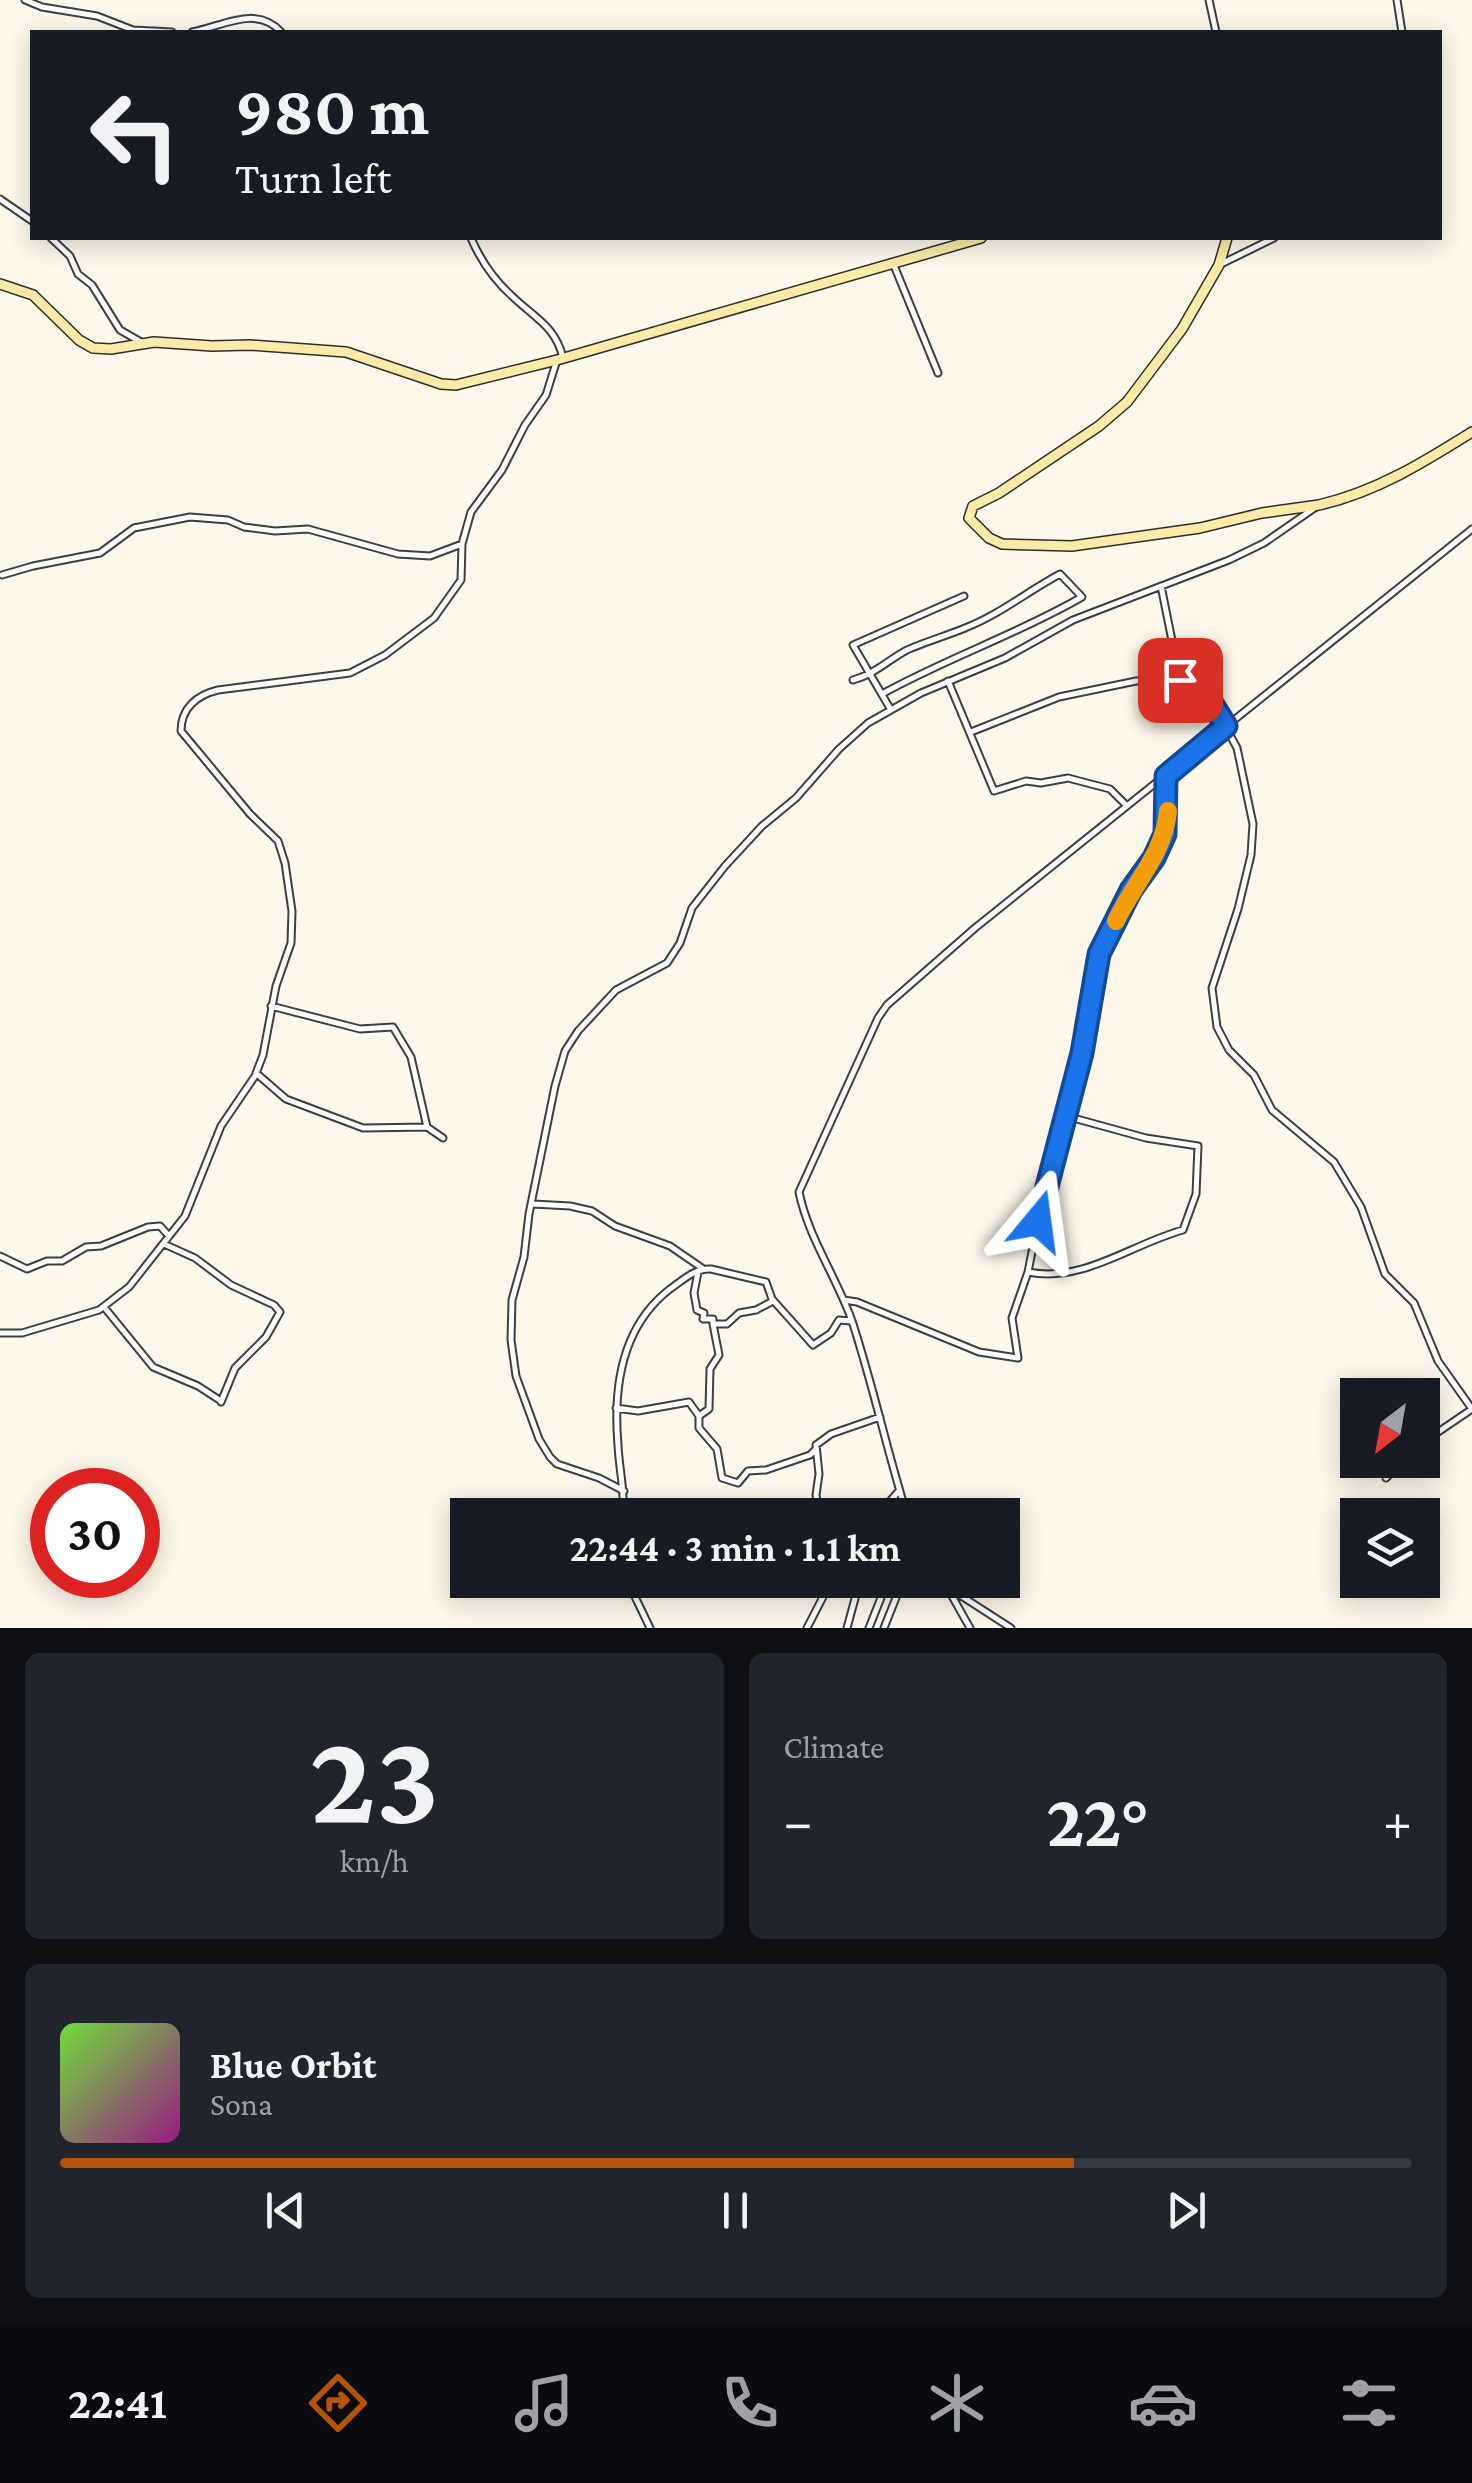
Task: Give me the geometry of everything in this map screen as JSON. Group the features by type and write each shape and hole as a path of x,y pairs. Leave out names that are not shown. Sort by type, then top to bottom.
{"main road":[{"path":"0,284 20,288 40,300 87,346 111,349 144,343 250,344 346,352 441,384 456,385 974,240"},
{"path":"1226,240 1220,265 1167,351 1115,414 999,493 978,502 969,513 969,518 988,538 1002,544 1072,546 1200,528 1320,505 1410,470 1472,432"}],"street":[{"path":"25,0 42,7 97,16 133,30"},
{"path":"1209,0 1216,30"},
{"path":"1398,0 1402,30"},
{"path":"199,30 248,17 278,30"},
{"path":"0,198 30,219"},
{"path":"53,240 70,256 78,274 92,285 120,330 144,343"},
{"path":"0,1334 22,1332 104,1307 129,1287 192,1203 220,1126 256,1073 291,942 292,911 285,863 278,841 184,737 180,727 193,702 207,693 339,676 376,661 418,633 448,602 462,574 462,544 471,512 502,470 546,395 560,359 552,330 505,289 472,240"},
{"path":"1220,265 1270,240"},
{"path":"893,263 938,373"},
{"path":"624,1492 598,1478 556,1464 539,1438 516,1376 510,1314 560,1067 578,1032 616,990 667,962 680,943 692,908 762,826 796,798 847,741 891,710 948,681 1004,658 1073,620 1229,560 1320,505"},
{"path":"2,576 100,553 134,528 190,517 228,520 244,527 275,531 308,529 398,554 430,556 462,544"},
{"path":"900,1498 852,1321 799,1192 878,1018 918,976 1472,529"},
{"path":"854,680 869,676 902,653 944,633 966,628 1060,574 1082,596 1012,634 882,694"},
{"path":"1161,586 1180,680"},
{"path":"891,710 853,646 964,596"},
{"path":"971,732 1067,694 1136,681 1180,680 1203,689 1226,726 1241,762 1253,830 1251,856 1233,930 1212,988 1217,1027 1229,1050 1254,1075 1272,1110 1334,1162 1361,1207 1385,1274 1414,1304 1438,1361 1472,1409 1440,1431"},
{"path":"948,681 994,791 1026,782 1068,778 1110,789 1127,806"},
{"path":"844,1300 979,1352 1018,1358 1012,1318 1028,1272 1091,1012 1099,954 1165,834 1166,776"},
{"path":"271,1006 360,1029 393,1027 411,1057 427,1127"},
{"path":"256,1073 286,1098 360,1127 427,1127 443,1138"},
{"path":"1028,1272 1080,1271 1184,1230 1195,1200 1198,1146 1146,1138 1066,1116"},
{"path":"533,1204 592,1211 615,1226 670,1246 700,1270 762,1279 774,1301 812,1346 831,1333 839,1320 852,1321"},
{"path":"0,1256 27,1269 47,1261 62,1261 86,1248 122,1239 148,1227 160,1226 170,1236"},
{"path":"104,1307 153,1367 198,1386 221,1402 235,1368 266,1338 280,1312 231,1285 196,1258 164,1244"},
{"path":"698,1416 709,1409 710,1370 719,1354 712,1319 703,1318 704,1312 697,1310 694,1293 700,1270"},
{"path":"624,1498 616,1408 620,1376 634,1330 654,1300 700,1270"},
{"path":"714,1324 726,1324 740,1312 756,1310 774,1301"},
{"path":"616,1408 638,1412 690,1402 699,1428 717,1449 720,1474 724,1481 734,1484 748,1471 766,1470 810,1455 819,1441 831,1434 880,1417"},
{"path":"815,1450 819,1474 816,1498"},
{"path":"893,1498 898,1492"},
{"path":"636,1598 650,1628"},
{"path":"808,1628 823,1598"},
{"path":"847,1628 855,1598"},
{"path":"869,1628 881,1598"},
{"path":"884,1628 896,1598"},
{"path":"954,1598 970,1628"},
{"path":"964,1598 1011,1628"}],"slow traffic":[{"path":"1116,921 1131,890 1161,847 1168,811"}],"route":[{"path":"1038,1221 1082,1053 1099,954 1131,890 1161,847 1168,810 1166,776 1226,726 1203,689 1180,680"}]}
